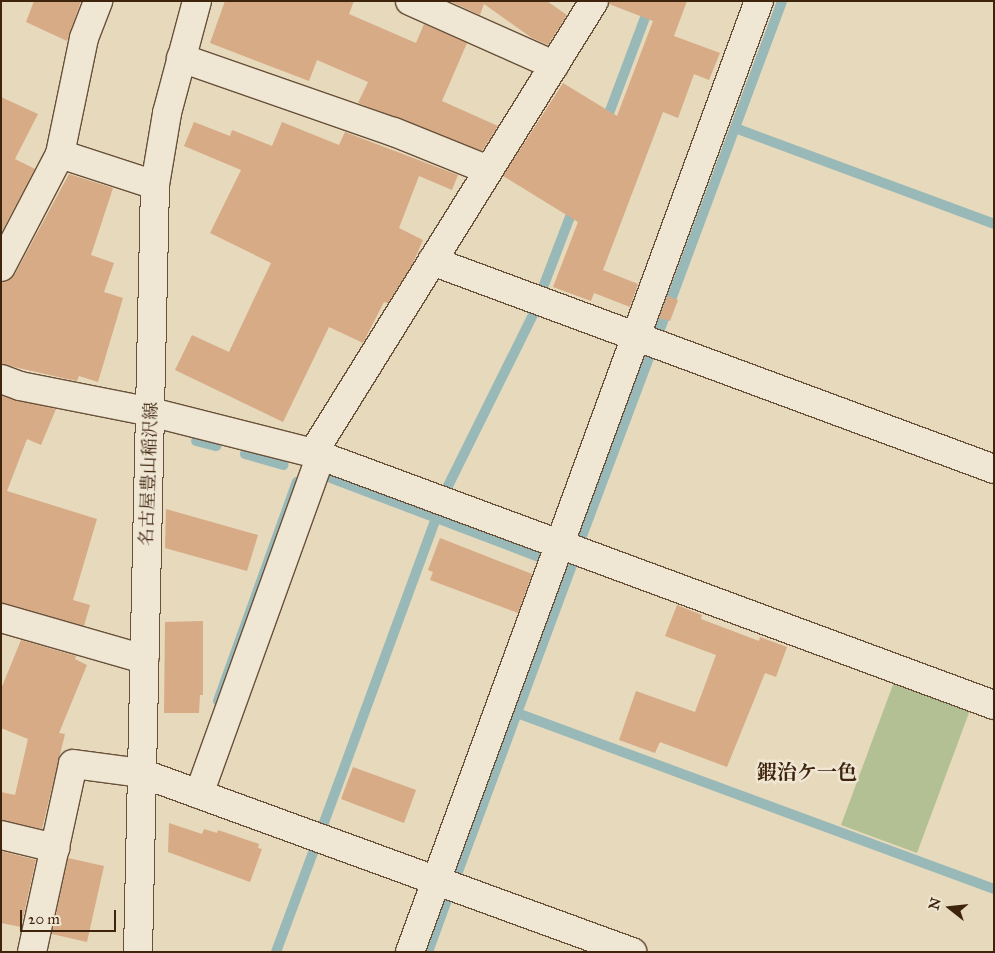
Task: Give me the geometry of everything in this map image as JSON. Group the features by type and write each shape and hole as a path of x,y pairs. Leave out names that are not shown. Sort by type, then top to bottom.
{"street":[{"path":"1,267 60,154 84,38 98,1"},
{"name":"名古屋豊山稲沢線","path":"138,952 155,185 167,113 197,1"},
{"path":"410,1 554,65"},
{"path":"199,794 317,454 432,261 594,1"},
{"path":"410,952 759,1"},
{"path":"181,58 394,132 488,170"},
{"path":"60,154 155,185"},
{"path":"432,261 994,469"},
{"path":"1,379 20,386 151,412 317,454 994,705"},
{"path":"1,618 144,659"},
{"path":"32,952 73,764 141,773 436,880 621,950"},
{"path":"1,835 55,848"}],"green space":[{"path":"894,682 970,710 917,853 841,825"}],"building":[{"path":"34,1 81,1 67,41 26,22"},
{"path":"225,1 354,1 349,14 416,43 424,24 467,43 442,101 498,126 482,151 358,103 368,82 317,60 309,81 210,43"},
{"path":"449,1 547,1 567,15 548,45 532,38 484,4 480,15"},
{"path":"610,1 687,1 674,36 720,53 709,80 694,74 678,118 663,112 603,270 638,284 630,307 594,293 591,301 553,287 578,222 503,176 563,83 617,116 653,21 609,4"},
{"path":"1,97 38,114 15,159 35,169 1,233"},
{"path":"194,122 230,136 232,130 272,146 282,122 339,145 345,132 458,175 452,190 419,176 399,228 423,240 413,263 388,303 384,302 363,343 329,327 283,422 175,370 192,335 229,352 271,263 210,233 241,170 184,146"},
{"path":"69,174 113,188 91,255 114,263 104,292 123,298 98,382 79,376 77,381 1,364 1,283 15,274"},
{"path":"668,296 678,300 670,321 659,318"},
{"path":"1,396 56,409 41,445 27,439 7,491 97,519 73,600 90,605 84,626 1,603"},
{"path":"166,509 258,535 247,571 165,548"},
{"path":"440,538 532,574 518,613 430,580 433,572 428,570"},
{"path":"677,605 702,615 701,619 759,641 760,637 787,647 776,677 765,673 727,767 660,742 655,753 619,740 636,691 695,712 716,655 665,636"},
{"path":"203,621 203,695 200,695 199,713 164,713 165,622"},
{"path":"21,640 76,656 75,659 87,665 59,733 65,734 42,829 1,820 1,792 15,795 28,739 1,728 1,689"},
{"path":"353,767 416,790 404,823 341,799"},
{"path":"169,823 202,834 204,829 217,833 218,830 259,844 258,848 262,849 250,882 168,852"},
{"path":"1,851 36,860 21,927 1,923"},
{"path":"68,858 104,866 87,942 52,934"}],"waterway":[{"path":"659,332 782,1"},
{"path":"605,124 649,7"},
{"path":"735,128 994,224"},
{"path":"542,290 574,206"},
{"path":"448,486 536,309"},
{"path":"582,536 650,355"},
{"path":"196,441 216,446"},
{"path":"245,454 283,465"},
{"path":"331,478 544,559"},
{"path":"218,701 297,482"},
{"path":"322,828 436,518"},
{"path":"456,877 571,567"},
{"path":"517,713 994,889"},
{"path":"276,952 315,847"},
{"path":"428,952 448,897"}],"district":[{"name":"鍜治ケ一色","path":"807,772"}]}
